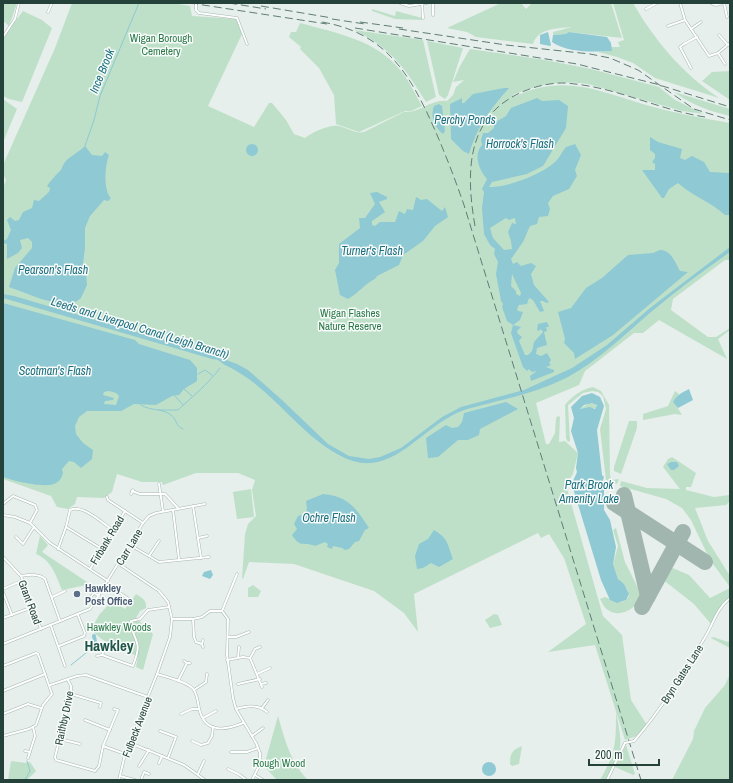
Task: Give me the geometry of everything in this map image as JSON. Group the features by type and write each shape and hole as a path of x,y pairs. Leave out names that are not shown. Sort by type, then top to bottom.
{"street":[{"path":"3,37 15,19 19,3"},
{"path":"48,12 52,3"},
{"path":"400,3 409,6 428,3"},
{"path":"433,3 433,15"},
{"path":"646,9 657,3"},
{"path":"680,3 685,20 709,56 718,53 729,44 719,35"},
{"path":"711,3 724,3 727,17"},
{"path":"196,4 196,10 199,13 237,18 247,44"},
{"path":"422,4 423,18"},
{"path":"668,26 685,20"},
{"path":"691,29 701,22"},
{"path":"691,68 680,48 696,37"},
{"path":"718,53 725,63 727,60"},
{"path":"159,484 163,511"},
{"path":"132,492 140,494 165,494 178,508"},
{"path":"3,504 13,496 36,505 36,514 30,523"},
{"path":"107,497 108,500 143,523"},
{"name":"Carr Lane","path":"3,644 90,609 143,523 151,515 163,511 205,504"},
{"path":"193,506 202,558"},
{"path":"58,549 70,510 77,507 113,530"},
{"path":"172,510 179,559"},
{"name":"Firbank Road","path":"90,569 125,511"},
{"path":"3,515 15,517 30,523 58,549 108,581"},
{"path":"16,537 24,545 34,527"},
{"path":"66,527 102,549"},
{"path":"198,538 207,536"},
{"path":"149,556 157,542"},
{"path":"130,545 159,562 208,557"},
{"name":"Grant Road","path":"3,557 21,576 41,629"},
{"path":"119,564 159,591 169,608 172,619 192,619 202,617 210,611 222,611"},
{"path":"222,611 237,574"},
{"path":"21,576 42,576 52,597 60,622"},
{"path":"12,615 3,591 22,581"},
{"path":"106,584 129,599 128,602"},
{"path":"52,597 65,591"},
{"path":"90,598 94,593 99,596"},
{"name":"Bryn Gates Lane","path":"607,780 625,743 634,741 660,708 706,638 719,610 730,598"},
{"path":"3,618 32,607"},
{"path":"97,656 102,655 133,666 138,647 132,633 131,621 140,619 148,610 169,608"},
{"path":"222,611 228,619 227,660 236,709 258,748 260,764 256,775 252,780"},
{"path":"59,646 84,636 85,633 78,614"},
{"name":"Fulbeck Avenue","path":"119,780 125,754 170,637 172,619"},
{"path":"192,619 194,637 196,642 202,644"},
{"path":"51,625 65,666"},
{"path":"228,637 236,637 248,632"},
{"path":"203,640 203,647"},
{"path":"238,658 239,647"},
{"path":"250,658 255,649 260,647"},
{"path":"102,655 105,648"},
{"path":"3,666 36,653 40,656 50,685 52,694 42,708 34,727 35,736 28,758"},
{"path":"227,660 250,658"},
{"path":"250,658 260,679 262,688"},
{"path":"178,681 188,663 184,661"},
{"path":"257,674 270,668"},
{"path":"3,691 45,674"},
{"path":"157,674 178,681 194,690 204,722 213,727 231,727 243,722"},
{"path":"194,690 206,682 208,674"},
{"path":"50,685 82,675 92,676 148,697"},
{"path":"238,684 260,679"},
{"name":"Raithby Drive","path":"68,680 71,686 71,694 55,757 56,760 95,771 99,766 103,746 118,710"},
{"path":"261,684 266,683"},
{"path":"71,694 105,704"},
{"path":"262,708 268,700"},
{"path":"100,707 101,703"},
{"path":"3,714 28,704 42,708"},
{"path":"236,709 249,706 262,708 267,712"},
{"path":"114,709 121,712"},
{"path":"181,714 192,709 199,709"},
{"path":"202,718 216,711"},
{"path":"89,717 86,720 110,730"},
{"path":"3,736 34,727"},
{"path":"192,741 201,745 208,743 212,736 213,727"},
{"path":"252,736 263,728"},
{"path":"160,731 176,737 168,758"},
{"path":"60,739 80,744"},
{"path":"130,742 184,764 205,780"},
{"path":"103,746 125,754"},
{"path":"232,752 247,752 258,748"},
{"path":"139,766 149,750"},
{"path":"25,751 30,752"},
{"path":"159,763 162,756"},
{"path":"198,774 204,763"},
{"path":"228,769 246,780"},
{"path":"141,780 144,772 149,774"},
{"path":"256,775 263,780"},
{"path":"120,776 135,780"}],"green space":[{"path":"3,3 17,3 9,26 3,21"},
{"name":"Wigan Flashes Nature Reserve","path":"72,3 173,3 190,6 192,16 237,19 242,34 208,106 254,127 269,103 272,103 286,120 294,134 305,138 312,133 331,126 339,126 355,132 364,132 404,112 410,112 436,102 447,101 453,95 456,87 464,80 453,82 470,49 545,60 591,69 659,87 675,100 704,114 682,111 588,84 569,82 542,85 515,94 513,95 514,97 548,86 564,85 596,90 646,105 730,123 730,260 725,260 673,299 671,310 708,337 716,337 730,328 730,330 718,339 727,359 659,320 643,333 634,333 585,371 579,385 536,403 546,444 549,444 555,433 556,418 558,416 560,417 559,442 565,441 578,453 573,474 566,485 603,616 622,635 631,700 647,725 637,736 625,740 595,645 548,652 586,624 564,558 549,534 541,538 538,533 414,594 418,632 404,613 374,591 294,564 249,562 243,579 245,534 248,524 256,516 252,490 255,480 238,473 196,473 163,485 162,482 142,482 117,474 112,492 104,498 77,497 75,504 68,509 57,507 51,496 3,479 3,188 6,180 3,174 3,165 55,48"},
{"path":"501,3 521,3 526,9 532,3 611,3 622,38 569,32 566,34 553,35 553,32 572,27 544,32 536,38 533,44 476,37 467,32 447,28"},
{"path":"613,3 633,3 641,17 670,55 693,78 719,98 655,78 633,63 598,52 611,51 611,47 620,47 618,42 624,40"},
{"path":"372,9 395,16 396,11 422,18 422,20 395,19 372,11"},
{"path":"23,11 42,20 52,28 22,102 3,96 3,37"},
{"path":"300,23 355,39 380,52 391,60 401,71 422,106 411,111 405,111 359,132 336,124 334,95 319,68 300,49 301,47 289,37 291,32 296,32"},
{"path":"354,30 423,40 436,97 426,102 404,69 388,52 378,44"},
{"path":"427,41 463,48 448,95 445,99 439,95"},
{"path":"730,71 730,100 702,81 712,72"},
{"path":"674,92 730,109 730,116 687,101"},
{"path":"3,99 17,109 3,142"},
{"path":"593,387 601,391 609,405 610,474 611,480 619,479 617,484 606,480 600,429 606,409 603,396 598,392 592,391 583,393 568,405 570,441 568,442 566,438 565,405 578,393"},
{"path":"675,391 679,394 674,402 682,415 675,414 643,420 643,414 668,406"},
{"path":"589,403 596,403 596,408 580,409"},
{"path":"629,421 637,421 637,428 621,474 614,471 614,467"},
{"path":"672,457 696,473 691,487 686,487 686,490 714,497 729,495 729,502 726,505 695,508 708,541 730,576 730,587 710,560 691,520 682,508 666,499 620,486 621,481 647,488 680,489 663,467 668,459"},
{"path":"251,489 254,517 237,519 233,492"},
{"path":"616,528 625,562 642,596 633,608 618,613 607,609 600,599 605,597 621,602 629,596 627,589 618,579 613,564 618,546 613,530"},
{"path":"40,536 48,545 42,552 99,590 97,591 86,585 62,590 49,564 46,560 36,554"},
{"path":"668,566 689,575 710,598 730,588 730,596 721,606 711,624 694,604 662,579"},
{"path":"253,585 261,591 258,597 248,597 248,588"},
{"name":"Hawkley Woods","path":"136,594 144,600 146,603 146,608 140,611 136,618 153,634 143,670 136,667 138,656 113,646 91,630 99,615 110,603 117,604 125,609"},
{"path":"494,614 498,615 502,625 490,628 485,620"},
{"path":"713,637 728,642 730,641 730,648 711,638"},
{"path":"730,674 730,780 672,780 693,739 694,731 705,708 725,685"},
{"path":"616,712 620,733 620,748 616,761 606,780 600,780 614,748"},
{"name":"Rough Wood","path":"278,716 292,758 308,780 277,780 264,766"},
{"path":"626,745 635,774 633,775 615,767"},
{"path":"522,746 519,764 512,766 510,764 511,755 516,749"},
{"path":"11,761 30,762 36,771 27,780 8,780"}],"water":[{"path":"548,32 551,45 540,44 540,35"},
{"path":"569,32 607,37 611,43 612,51 573,50 558,46 552,42 553,35 566,34"},
{"name":"Perchy Ponds","path":"509,88 496,103 480,127 469,154 463,151 451,139 450,104 462,98 462,103 464,103 473,94"},
{"name":"Horrock's Flash","path":"537,98 542,101 559,100 568,106 566,128 543,166 527,174 492,182 489,187 514,183 542,171 557,160 566,147 575,144 581,155 575,170 577,176 569,189 553,196 548,203 550,209 548,216 539,217 537,224 530,226 523,242 511,259 513,264 517,262 521,266 531,263 536,266 531,274 534,285 549,302 547,303 540,301 544,311 540,312 533,300 529,298 527,304 519,305 517,309 518,311 523,312 520,320 513,325 507,321 502,307 503,304 501,301 496,274 498,262 494,254 495,249 490,245 484,234 482,208 484,192 482,189 487,179 478,162 478,153 482,145 481,140 483,133 488,133 494,128 494,123 506,116 511,108","holes":["506,218 509,220 515,218 516,224 512,223 508,232 512,249 504,250 493,238 490,228","512,274 521,293 520,296 516,294 516,291 511,286"]},
{"path":"439,104 442,106 445,131 443,134 435,125 432,114 434,106"},
{"path":"650,137 658,142 682,149 680,158 685,160 692,156 704,162 710,172 730,173 730,215 725,215 683,188 678,183 669,189 664,198 662,198 642,170 655,170 655,164 652,162 655,158 655,154 650,150"},
{"path":"252,144 256,146 258,150 256,154 252,156 248,154 246,150 248,146"},
{"name":"Pearson's Flash","path":"85,146 92,155 102,156 105,152 109,155 106,165 106,184 108,194 111,198 108,201 104,200 90,216 85,228 83,264 86,271 87,285 81,298 70,306 41,299 9,287 15,268 32,248 32,242 28,238 20,240 22,248 18,253 7,259 7,244 3,243 3,241 7,239 11,230 7,220 10,217 15,221 19,220 23,212 32,208 34,200 39,201 49,192 50,188 47,186 61,170 64,163"},
{"name":"Turner's Flash","path":"377,192 387,197 387,199 379,202 385,212 372,221 372,225 375,226 380,222 395,222 399,211 405,214 407,209 413,210 416,197 421,200 427,199 442,211 445,207 448,217 435,226 423,241 403,255 399,265 377,276 348,299 340,295 335,270 339,263 339,244 360,228 359,218 365,218 375,204 370,193"},
{"name":"Leeds and Liverpool Canal (Leigh Branch)","path":"730,247 730,252 670,296 611,347 568,377 541,389 473,407 453,415 399,453 372,463 356,462 339,455 324,445 296,422 256,385 218,360 3,298 3,294 14,296 202,351 237,364 248,370 328,444 349,456 369,459 380,457 401,448 442,417 461,407 524,390 572,368 607,345 650,308"},
{"path":"660,250 670,254 680,271 688,272 613,335 575,359 574,353 564,343 565,339 558,312 571,308 586,288 602,278 628,255 653,253"},
{"name":"Scotman's Flash","path":"3,303 135,340 139,344 190,360 197,368 197,381 184,389 179,395 172,396 156,405 134,404 121,411 87,411 79,417 75,426 76,434 83,443 93,450 92,459 81,468 74,462 69,461 62,469 62,476 56,483 51,485 38,485 3,477","holes":["109,391 116,393 119,396 116,405 104,404 105,401 113,400 114,398 103,395 104,392"]},
{"path":"547,322 549,327 546,327 547,331 544,332 547,345 537,348 536,354 541,356 547,353 551,360 549,363 551,365 546,367 554,370 554,372 531,381 530,376 537,371 532,372 529,369 527,371 523,367 511,333 513,325 521,327 517,331 522,337 519,341 525,355 528,355 532,351 534,342 543,332 541,329 539,331 537,330 538,324"},
{"path":"689,389 693,400 678,408 673,402 680,394"},
{"name":"Park Brook Amenity Lake","path":"592,393 600,397 604,406 597,430 602,475 604,477 602,483 604,487 604,510 610,520 616,547 613,564 618,579 624,584 629,594 626,600 617,603 610,600 601,580 573,488 573,481 577,472 576,468 578,453 571,431 574,418 571,407 582,396","holes":["592,403 597,405 595,409 590,407 580,409 584,405"]},
{"path":"506,402 518,409 480,429 479,435 468,440 458,440 438,457 428,458 426,438 446,425 452,428 458,427 462,422 464,413"},
{"path":"677,462 679,466 674,470 671,470 667,464"},
{"name":"Ochre Flash","path":"323,494 332,495 345,500 355,509 369,528 365,530 359,541 355,542 349,549 345,550 333,546 332,549 327,547 328,544 325,542 315,546 300,543 292,535 297,529 294,524 298,516 305,514 307,509 306,501"},
{"path":"434,530 445,539 453,559 439,567 431,563 423,568 417,569 415,556 419,544 428,539"},
{"path":"211,570 213,575 210,579 202,576 204,572"},
{"path":"489,762 494,764 496,769 494,774 489,776 484,774 482,769 484,764"}],"waterway":[{"name":"Ince Brook","path":"85,146 100,96 139,3"},
{"path":"159,410 178,410 205,385 220,368"},
{"path":"198,374 205,370 212,375"},
{"path":"184,389 192,396"},
{"path":"175,396 183,405"},
{"path":"141,405 167,413 173,417 180,428 183,429"},
{"path":"91,649 95,642 94,636"},
{"path":"71,665 91,649"},
{"path":"25,780 30,771 27,761"}],"runway":[{"path":"624,495 648,596"},
{"path":"614,503 705,562"},
{"path":"642,607 683,532"}],"railway":[{"path":"190,3 327,24"},
{"path":"229,3 266,9"},
{"path":"261,6 332,18"},
{"path":"332,19 365,24"},
{"path":"322,22 344,27 363,36 379,46 393,59 415,90 438,137 464,205 641,780"},
{"path":"360,22 403,28"},
{"path":"355,28 577,64 656,84 730,107"},
{"path":"399,29 506,45 590,54 610,58 638,70 694,109 730,120"},
{"path":"475,226 471,187 471,167 474,149 480,132 489,116 503,103 522,92 534,87 548,84 568,83 608,90 672,110 705,117"}],"place":[{"name":"Hawkley Post Office","path":"77,594"}],"district":[{"name":"Hawkley","path":"109,646"}],"park label":[{"name":"Wigan Borough Cemetery","path":"161,44"}]}
